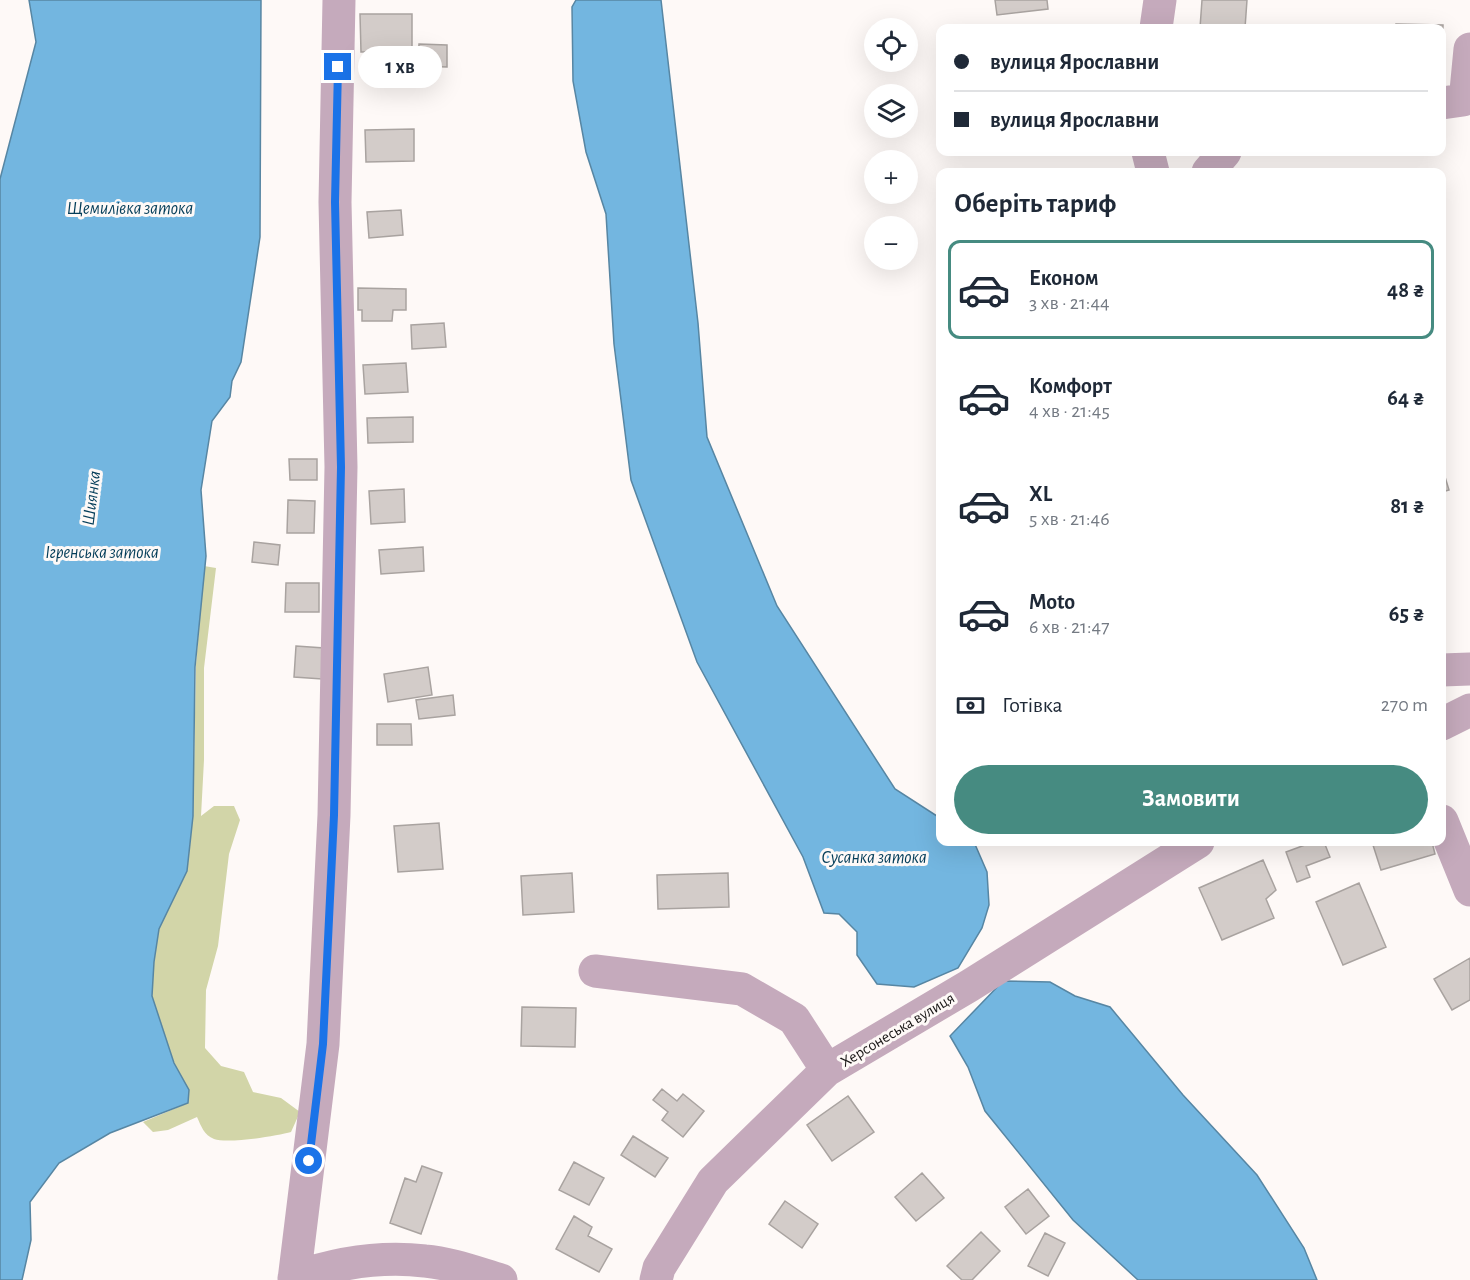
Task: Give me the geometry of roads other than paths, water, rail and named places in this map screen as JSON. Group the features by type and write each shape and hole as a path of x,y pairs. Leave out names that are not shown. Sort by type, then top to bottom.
{"street":[{"path":"339,0 335,202 341,467 334,815 323,1044 294,1279 330,1265 353,1262 425,1261 501,1280"},
{"path":"1157,24 1160,0"},
{"path":"1446,102 1463,100 1470,49"},
{"path":"1211,168 1222,156"},
{"path":"1446,670 1470,669"},
{"path":"1446,722 1470,710"},
{"path":"1446,831 1470,890"},
{"name":"Херсонеська вулиця","path":"656,1280 659,1268 713,1181 827,1070 969,986 1192,846"},
{"path":"595,971 742,989 794,1019 827,1070"}],"water":[{"name":"Ігренська затока","path":"29,0 261,0 260,237 241,362 232,381 230,397 212,421 201,490 206,556 195,667 193,816 187,871 159,929 154,962 152,996 174,1063 189,1090 188,1103 110,1133 59,1163 30,1202 31,1240 22,1280 0,1280 0,179 36,42"},
{"name":"Сусанка затока","path":"576,0 661,0 698,323 707,437 777,606 895,789 936,815 936,846 976,846 987,872 989,905 982,928 958,968 914,987 877,984 857,955 857,932 839,914 824,913 803,857 697,662 631,480 614,344 606,214 586,152 573,81 572,7"},
{"path":"1003,981 1050,982 1075,996 1110,1007 1183,1095 1257,1175 1304,1248 1317,1280 1138,1280 1073,1220 985,1111 968,1067 950,1036"}],"water label":[{"name":"Щемилівка затока","path":"130,208"},
{"name":"Шиянка","path":"91,498"}]}
